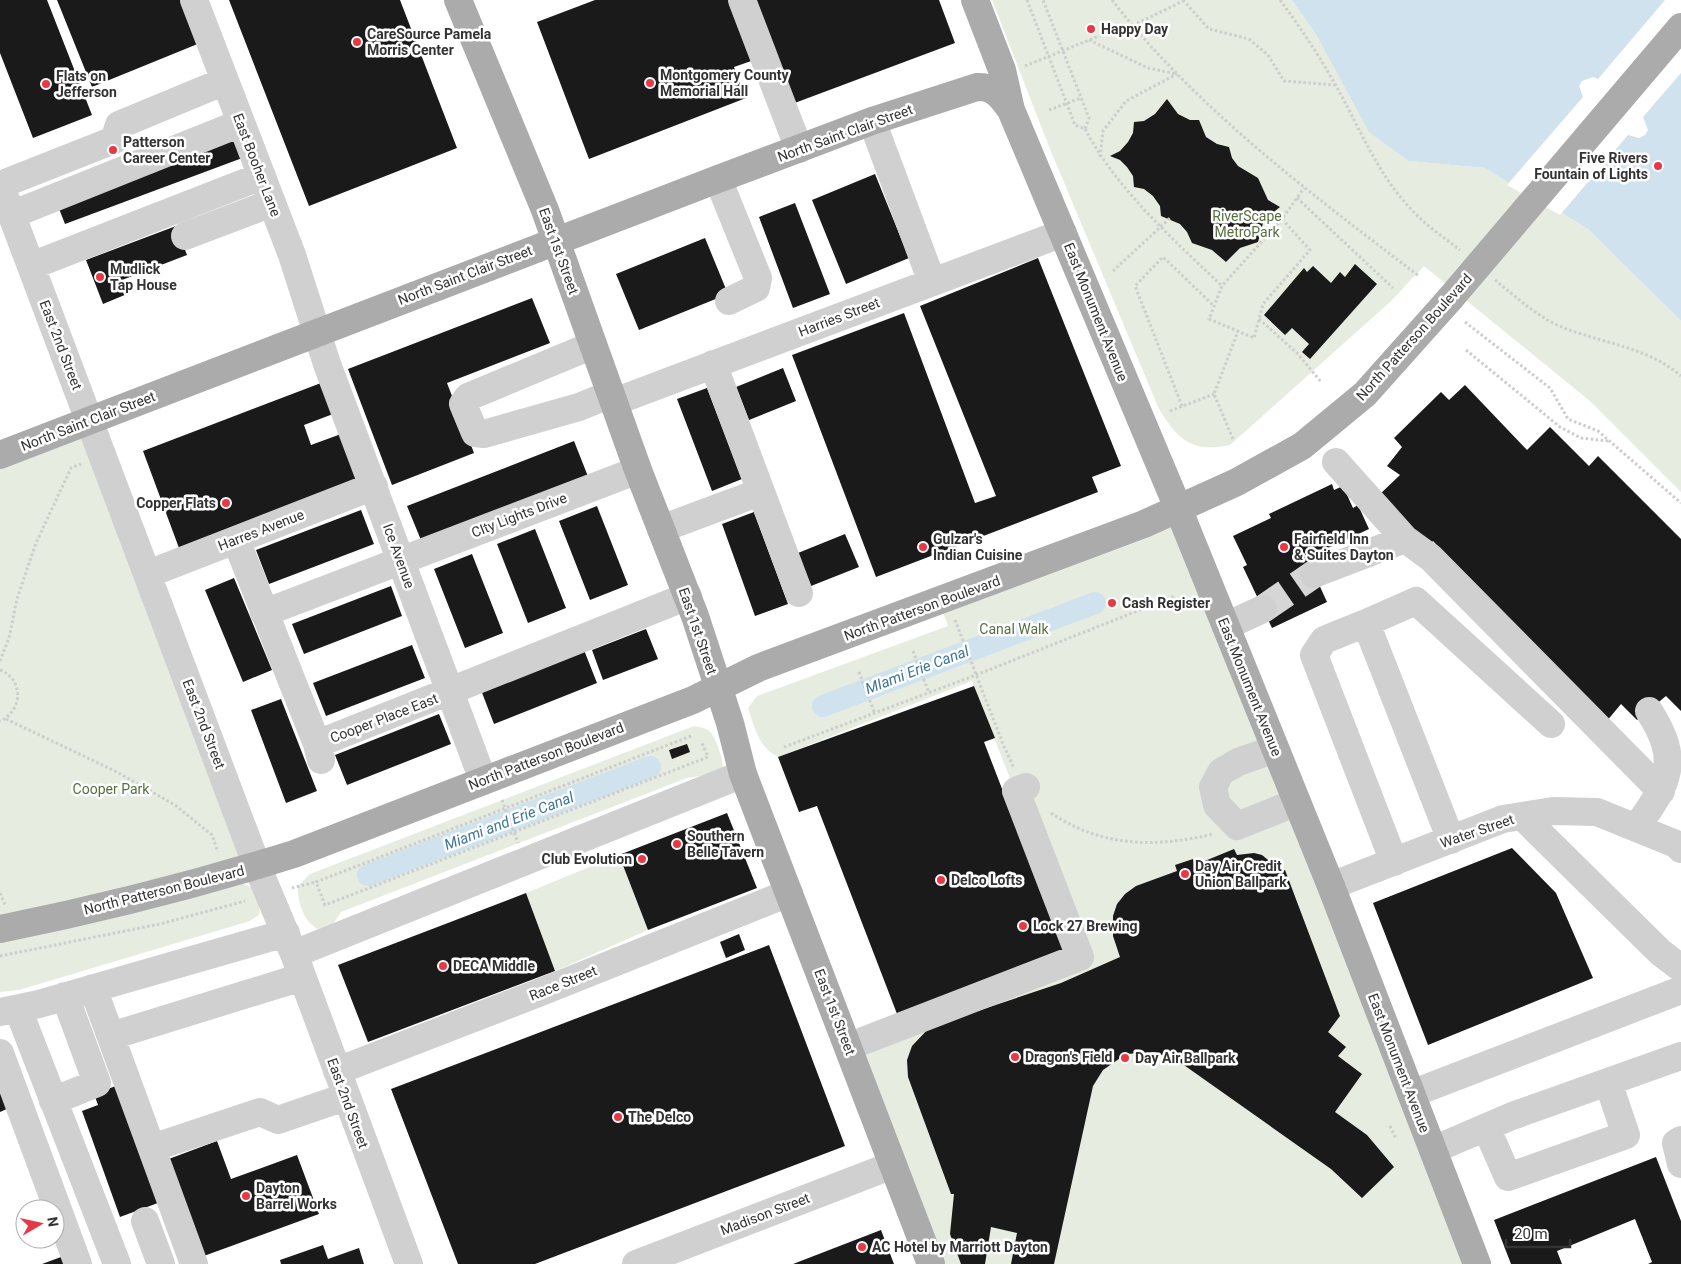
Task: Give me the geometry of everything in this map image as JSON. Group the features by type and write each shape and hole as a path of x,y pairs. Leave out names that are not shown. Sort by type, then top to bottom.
{"main road":[{"name":"East 1st Street","path":"458,0 556,241 638,470 688,596 730,723 743,774 931,1264"},
{"name":"East Monument Avenue","path":"975,0 1002,70 1012,110 1178,508 1332,886 1476,1264"},
{"name":"North Patterson Boulevard","path":"0,929 73,913 257,866 303,850 718,689 758,668 1144,524 1237,482 1302,446 1364,394 1449,300 1681,27"},
{"name":"North Saint Clair Street","path":"0,455 316,332 872,122 977,87 989,89 999,94 1012,110"}],"street":[{"name":"East Booher Lane","path":"194,0 292,255 316,332"},
{"path":"742,0 799,149"},
{"path":"0,185 114,140 119,125 225,81"},
{"path":"872,122 932,282"},
{"path":"11,215 241,123"},
{"path":"30,266 262,176"},
{"path":"718,179 758,278 756,288 729,301"},
{"name":"East 2nd Street","path":"0,185 257,866 294,955 408,1264"},
{"path":"184,236 272,203"},
{"name":"Harries Street","path":"593,345 468,397 463,404 475,433 484,434 613,398 714,364 1063,233"},
{"name":"Ice Avenue","path":"316,332 483,780"},
{"path":"714,364 799,593"},
{"path":"1336,462 1405,540 1431,558 1661,791"},
{"name":"CIty Lights Drive","path":"264,613 638,470"},
{"name":"Harres Avenue","path":"148,574 374,486"},
{"path":"661,529 760,492"},
{"path":"236,540 264,613"},
{"path":"1314,574 1405,540"},
{"name":"Cooper Place East","path":"264,613 319,753 450,692 688,596"},
{"path":"1394,862 1314,655 1324,640 1416,602 1551,724"},
{"path":"1226,626 1263,608"},
{"path":"1366,623 1450,840"},
{"path":"1636,828 1667,781 1672,765 1670,745 1662,728 1649,710"},
{"path":"1275,749 1238,762 1221,772 1213,787 1217,805 1237,826 1297,802"},
{"path":"111,1036 294,955 743,774"},
{"path":"863,1041 1080,957 1016,791 1026,787"},
{"name":"Water Street","path":"1332,886 1503,819 1553,811 1597,812 1676,844 1681,849"},
{"path":"1522,816 1660,952 1681,968"},
{"name":"Race Street","path":"337,1071 789,893"},
{"path":"117,1264 54,1101 9,1011 93,988 294,955"},
{"path":"93,988 194,1264"},
{"path":"1411,1094 1681,990"},
{"path":"54,1101 97,1083 65,996"},
{"path":"0,1053 78,1264"},
{"path":"1433,1150 1486,1127 1681,1056"},
{"path":"1486,1127 1508,1177 1626,1135 1608,1082"},
{"path":"152,1148 260,1112 278,1120 345,1096"},
{"path":"1681,1140 1676,1143 1681,1164"},
{"name":"Madison Street","path":"636,1264 894,1164"},
{"path":"145,1221 161,1264"}],"path":[{"path":"1027,0 1075,125 1085,129 1100,157 1159,226 1222,286"},
{"path":"1043,0 1089,118 1085,129"},
{"path":"1112,0 1132,26 1177,74 1304,188 1419,276"},
{"path":"1025,66 1089,40 1132,26 1183,0 1208,29 1250,39 1268,55 1284,80 1336,85"},
{"path":"1280,0 1311,43 1336,85 1365,144 1385,178 1410,209 1463,253"},
{"path":"1089,40 1148,68 1177,74"},
{"path":"1100,157 1103,131 1126,101 1177,74"},
{"path":"1050,110 1081,98"},
{"path":"1282,219 1310,250 1263,304 1254,338 1209,319 1222,286 1282,219 1304,188"},
{"path":"1297,198 1393,288"},
{"path":"1113,271 1159,226 1170,218"},
{"path":"1182,406 1135,286 1163,257 1214,305"},
{"path":"1493,278 1530,309 1556,324 1590,337 1646,354 1663,362 1681,376"},
{"path":"1259,319 1297,353 1322,383"},
{"path":"1466,322 1550,388 1568,419 1598,431 1681,503"},
{"path":"1233,439 1214,394 1238,331"},
{"path":"1466,350 1560,428 1581,438 1609,441"},
{"path":"1170,411 1214,394"},
{"path":"0,661 9,638 17,599 36,543 71,468 102,455"},
{"path":"784,747 976,675 1175,596"},
{"path":"960,633 1002,744 1026,787 1044,808 1064,822 1104,839 1127,842 1180,839 1208,835 1237,826"},
{"path":"913,651 928,693"},
{"path":"0,670 12,678 18,695 17,704 6,718 0,721"},
{"path":"859,672 875,714"},
{"path":"6,718 115,771 175,805 212,835 224,874"},
{"path":"691,736 316,882 325,905 708,757 702,742"},
{"path":"502,800 518,843"},
{"path":"0,956 160,924 249,900"},
{"path":"1390,1126 1396,1139"}],"green space":[{"name":"RiverScape MetroPark","path":"992,0 1292,0 1409,161 1485,168 1523,192 1546,203 1588,229 1681,321 1681,492 1590,401 1424,266 1390,302 1230,445 1206,447 1187,442 1173,429 1159,409 1050,149"},
{"name":"Cooper Park","path":"89,420 257,866 0,918 0,455"},
{"name":"Day Air Credit Union Ballpark","path":"1178,508 1475,1264 931,1264 852,1049 1080,958 972,681 778,757 766,748 758,736 748,708 757,696 948,626 939,602"},
{"path":"694,726 706,729 712,734 716,741 723,768 707,775 687,778 341,912 332,926 318,929 313,926 302,910 298,886 310,874"},
{"path":"619,855 648,930 555,971 526,893"},
{"path":"236,882 248,885 258,897 259,915 250,921 19,990 0,992 0,941"}],"water":[{"path":"1292,0 1681,0 1681,321 1588,229 1546,203 1523,192 1485,168 1409,161 1369,132 1316,34"}],"pier":[{"path":"1665,0 1681,0 1681,73 1643,117 1648,130 1645,135 1639,138 1628,135 1560,215 1507,185 1583,97 1579,86 1582,81 1593,77 1598,79"}],"building":[{"name":"Flats on Jefferson","path":"0,0 47,0 92,115 33,138 0,53"},
{"path":"57,0 182,0 200,43 92,87"},
{"path":"229,0 400,0 457,148 309,206"},
{"name":"Montgomery County Memorial Hall","path":"595,0 735,0 757,59 734,67 746,98 589,159 537,22"},
{"path":"753,0 939,0 955,43 792,104"},
{"path":"1167,99 1178,114 1190,120 1199,120 1206,137 1217,144 1229,147 1232,158 1238,166 1258,178 1268,200 1280,207 1263,223 1258,242 1240,248 1226,262 1212,250 1192,243 1187,232 1180,224 1161,216 1160,206 1153,196 1144,189 1134,187 1133,176 1127,167 1120,160 1110,156 1120,151 1128,142 1133,133 1134,122 1144,121 1155,114"},
{"path":"236,134 245,157 65,224 56,201"},
{"path":"875,174 909,258 846,284 812,200"},
{"path":"795,203 830,294 793,308 759,217"},
{"path":"176,226 187,255 122,280 127,294 103,304 86,260"},
{"path":"705,238 728,294 639,330 616,274"},
{"path":"1038,258 1121,466 1092,477 1098,492 876,577 792,355 904,313 975,503 996,496 920,306"},
{"path":"1355,264 1377,284 1310,359 1302,352 1309,344 1292,328 1285,335 1264,315 1304,268 1307,272 1313,266 1331,283 1340,272 1345,277"},
{"path":"532,298 550,343 447,383 474,453 392,485 348,369"},
{"path":"783,368 796,401 749,420 736,387"},
{"path":"321,383 333,414 304,425 311,445 341,434 358,481 179,548 143,451"},
{"path":"1465,385 1527,450 1550,427 1589,466 1598,456 1681,539 1681,711 1666,696 1637,720 1621,704 1606,722 1433,541 1426,548 1378,496 1400,475 1387,466 1402,447 1394,438 1441,392 1449,400"},
{"path":"707,388 742,479 712,491 677,399"},
{"path":"574,441 589,479 423,545 407,506"},
{"name":"Fairfield Inn & Suites Dayton","path":"1332,484 1334,490 1343,486 1353,508 1358,505 1369,529 1307,558 1327,602 1272,628 1243,567 1247,565 1233,536 1271,518 1269,514"},
{"path":"597,506 628,585 590,600 559,521"},
{"path":"361,510 374,544 269,584 256,550"},
{"path":"754,512 788,604 755,616 722,524"},
{"path":"535,529 566,608 528,623 497,544"},
{"path":"845,534 859,567 811,586 798,553"},
{"path":"472,554 503,633 465,648 434,569"},
{"path":"234,578 272,670 243,682 205,590"},
{"path":"391,586 402,616 304,654 292,624"},
{"path":"646,629 658,659 603,680 592,650"},
{"path":"412,645 425,678 326,716 313,683"},
{"path":"584,650 597,683 494,724 481,690"},
{"name":"Delco Lofts","path":"974,686 995,738 984,742 1066,955 899,1019 817,806 799,812 778,757"},
{"path":"281,699 317,791 286,803 251,710"},
{"path":"439,714 451,744 347,785 335,755"},
{"path":"687,744 690,752 672,759 669,750"},
{"path":"727,813 757,888 648,930 619,855"},
{"path":"1512,848 1556,893 1593,978 1428,1045 1373,903"},
{"name":"Day Air Ballpark","path":"1234,849 1237,855 1254,853 1262,855 1274,865 1277,873 1285,870 1340,1016 1328,1032 1346,1047 1338,1056 1362,1074 1335,1112 1367,1135 1394,1167 1362,1198 1331,1169 1181,1063 1155,1052 1126,1054 1103,1070 1093,1086 1054,1264 1011,1264 1017,1233 991,1227 985,1264 961,1264 950,1234 954,1194 951,1194 908,1077 907,1060 912,1046 930,1027 1061,983 1120,957 1113,936 1113,916 1117,904 1125,894 1136,886 1177,871 1175,865 1193,859 1195,865"},
{"name":"DECA Middle","path":"526,893 555,971 368,1042 338,965"},
{"path":"739,934 745,950 726,958 720,942"},
{"name":"The Delco","path":"769,945 845,1146 535,1264 458,1264 391,1089"},
{"path":"124,1083 166,1200 120,1217 82,1111 98,1105 94,1094"},
{"path":"0,1085 9,1108 0,1112"},
{"name":"Dayton Barrel Works","path":"217,1141 231,1179 297,1155 319,1214 201,1257 166,1160"},
{"path":"1656,1157 1681,1221 1681,1264 1648,1264 1652,1262 1635,1219 1557,1251 1562,1264 1511,1264 1494,1220"},
{"name":"AC Hotel by Marriott Dayton","path":"881,1230 894,1264 793,1264"},
{"path":"323,1245 328,1259 359,1248 364,1264 281,1264 280,1260"},
{"path":"61,1257 64,1264 42,1264"}],"waterway":[{"name":"MIami Erie Canal","path":"823,706 1095,603"},
{"name":"Miami and Erie Canal","path":"368,875 650,767"}],"tunnel":[{"path":"1263,609 1314,574"}],"place":[{"name":"Happy Day","path":"1091,29"},
{"name":"CareSource Pamela Morris Center","path":"357,42"},
{"name":"Montgomery County Memorial Hall","path":"650,83"},
{"name":"Flats on Jefferson","path":"46,84"},
{"name":"Patterson Career Center","path":"113,150"},
{"name":"Five Rivers Fountain of Lights","path":"1658,166"},
{"name":"Mudlick Tap House","path":"100,277"},
{"name":"Copper Flats","path":"226,503"},
{"name":"Gulzar's Indian Cuisine","path":"923,547"},
{"name":"Fairfield Inn & Suites Dayton","path":"1284,547"},
{"name":"Cash Register","path":"1112,603"},
{"name":"Southern Belle Tavern","path":"677,844"},
{"name":"Club Evolution","path":"642,859"},
{"name":"Day Air Credit Union Ballpark","path":"1185,874"},
{"name":"Delco Lofts","path":"941,880"},
{"name":"Lock 27 Brewing","path":"1023,926"},
{"name":"DECA Middle","path":"443,966"},
{"name":"Dragon's Field","path":"1015,1057"},
{"name":"Day Air Ballpark","path":"1125,1058"},
{"name":"The Delco","path":"618,1117"},
{"name":"Dayton Barrel Works","path":"246,1196"},
{"name":"AC Hotel by Marriott Dayton","path":"862,1247"}],"park label":[{"name":"Canal Walk","path":"1014,629"}]}
